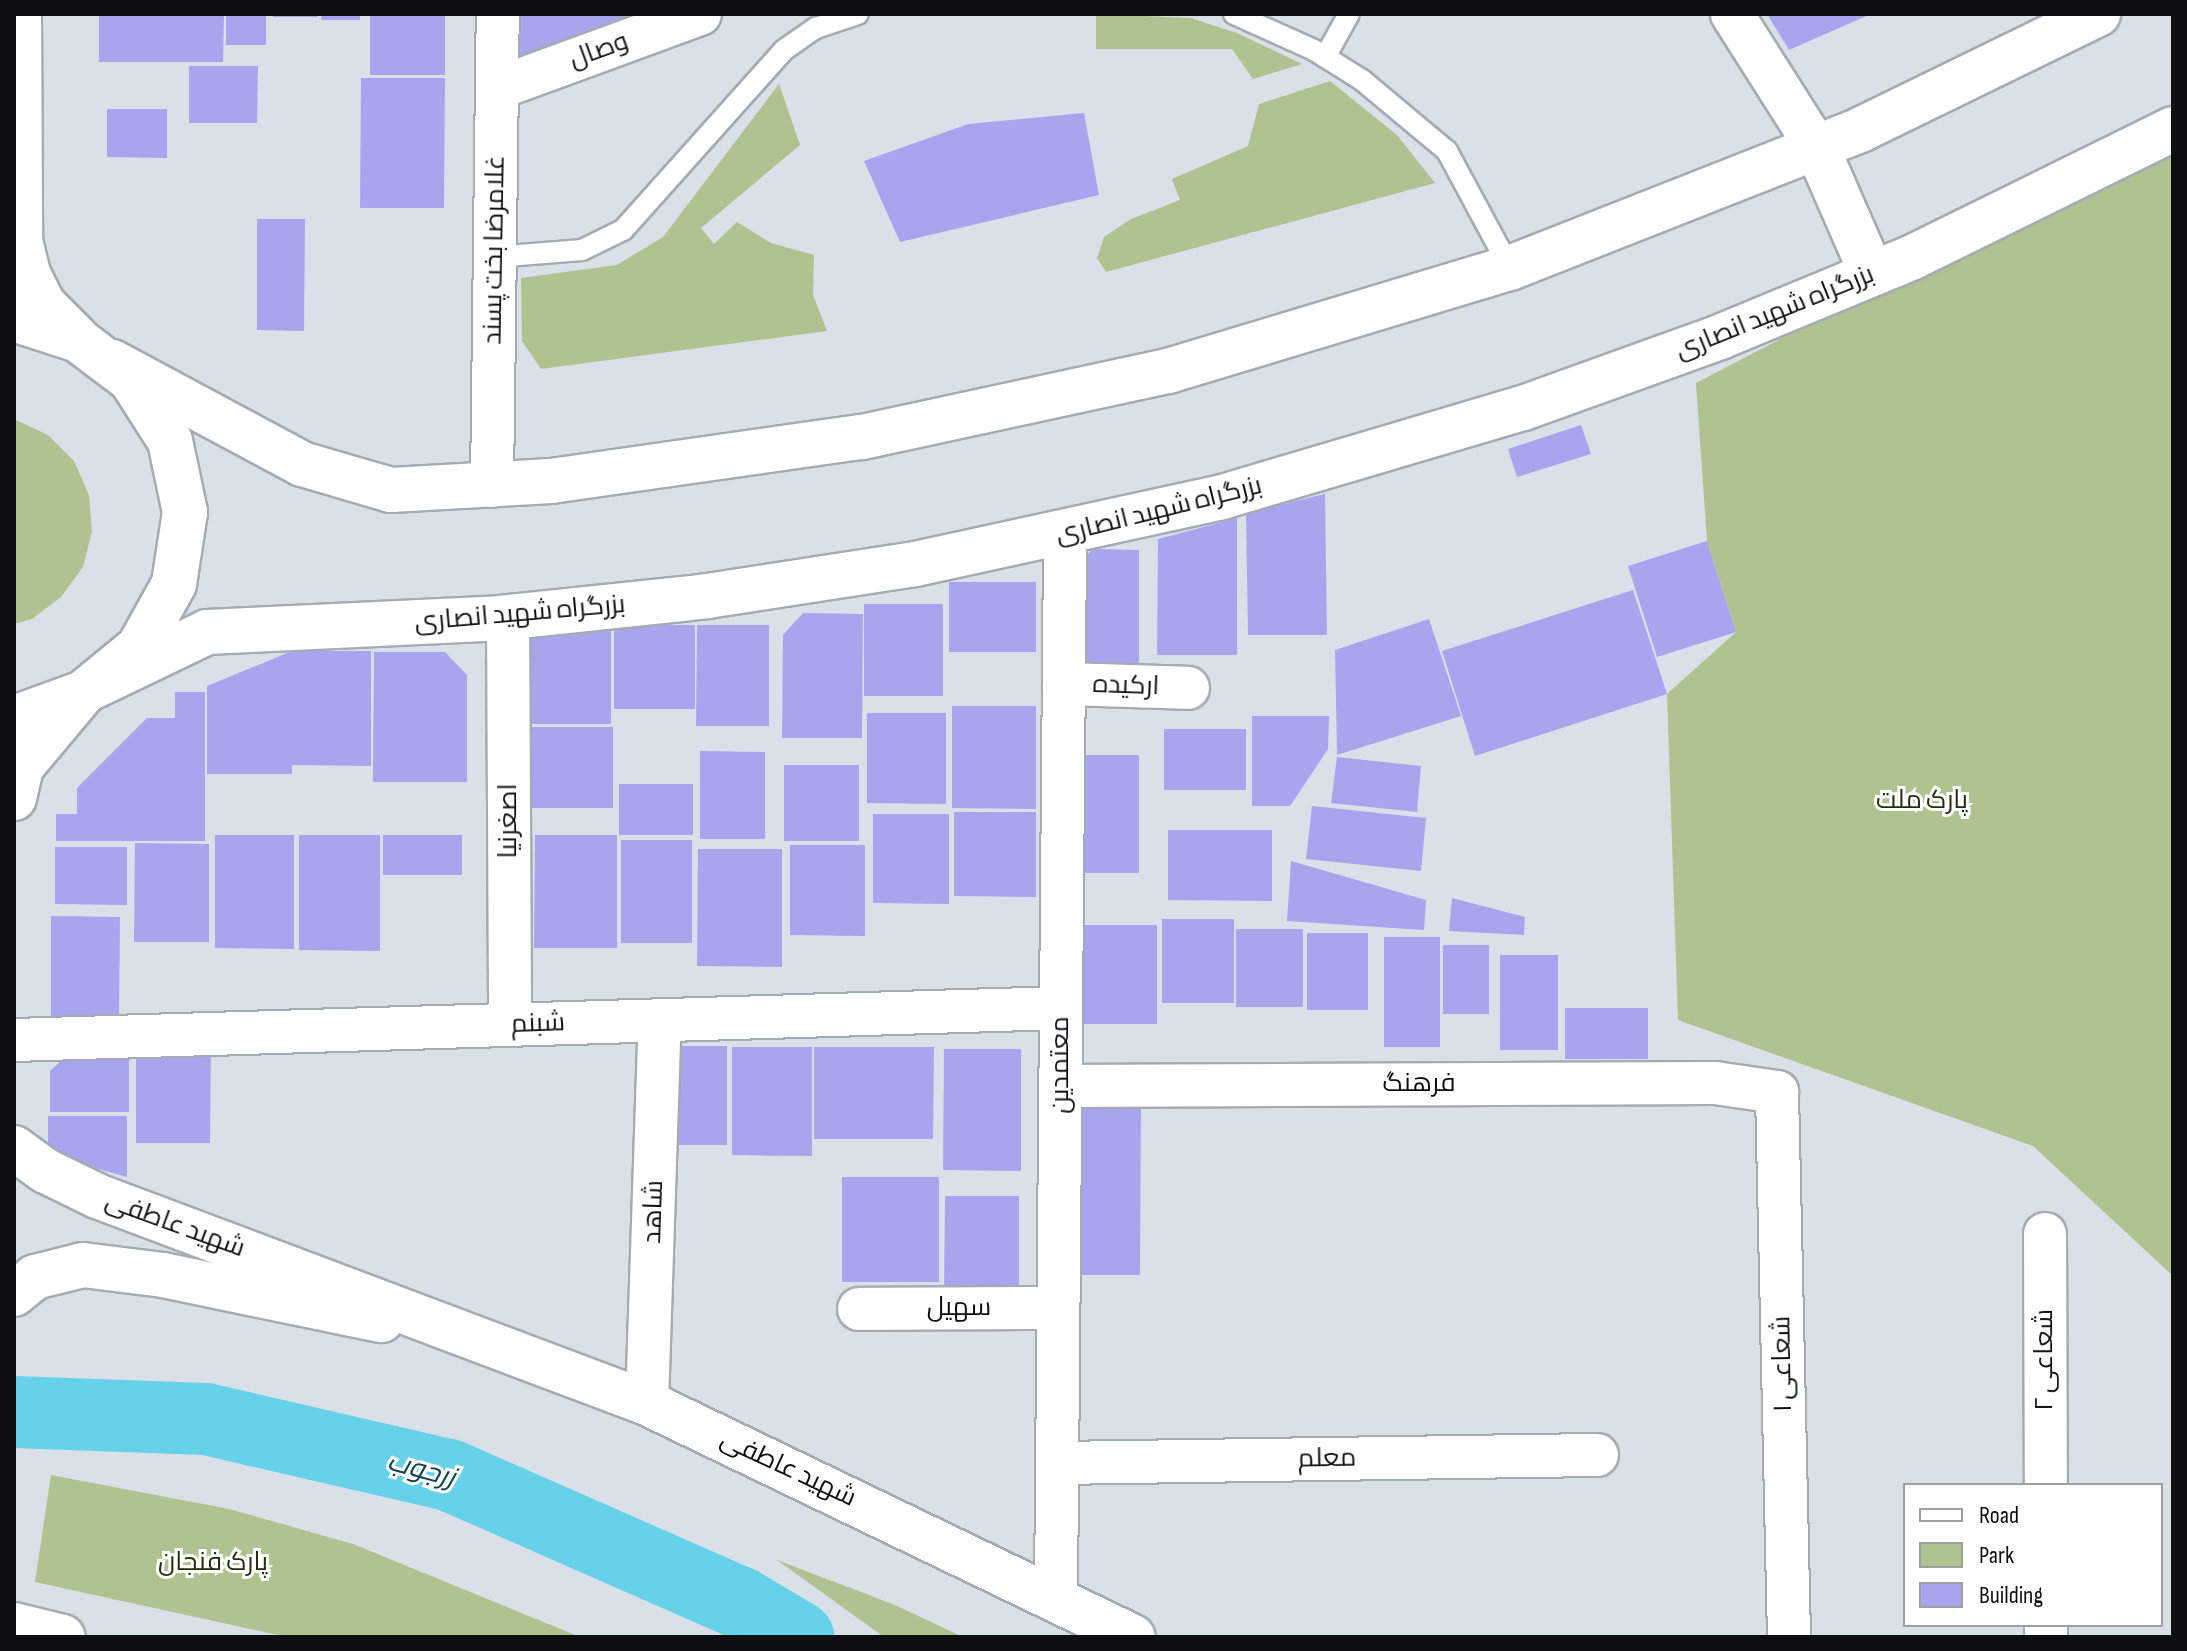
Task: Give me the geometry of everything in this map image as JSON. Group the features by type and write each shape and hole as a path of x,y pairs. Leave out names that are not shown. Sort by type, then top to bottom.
{"main road":[{"path":"14,798 21,767 89,689 139,647 163,610 178,570 185,527 182,483 170,441 149,403 43,304 29,276 20,241 19,14"},
{"path":"14,319 95,351 342,480 406,492 492,486 758,455 965,418 1270,343 1510,268 1817,148 2098,14"},
{"name":"بزرگراه شهید انصاری","path":"14,718 89,689 207,632 508,617 812,581 1065,533 1309,474 1495,417 1720,337 1872,274 2173,129"},
{"path":"1817,148 1872,274"},
{"name":"شهید عاطفی","path":"14,1148 46,1171 97,1196 435,1319 647,1403 1056,1596 1133,1637"},
{"name":"شهید عاطفی","path":"14,1293 35,1277 83,1265 163,1275 305,1308 401,1324 435,1319"},
{"path":"14,1625 63,1637"}],"street":[{"name":"غلامرضا بخت پسند","path":"492,486 498,14"},
{"name":"وصال","path":"498,88 700,14"},
{"path":"1732,14 1817,148"},
{"name":"معتمدین","path":"1056,1596 1065,533"},
{"name":"اصغرنیا","path":"508,617 510,1025"},
{"name":"ارکیده","path":"1064,684 1188,688"},
{"name":"شبنم","path":"14,1040 1061,1008"},
{"name":"شاهد","path":"647,1403 660,1020"},
{"name":"فرهنگ","path":"1061,1086 1715,1083 1777,1092"},
{"name":"شعاعی ۱","path":"1777,1092 1789,1637"},
{"name":"شعاعی ۲","path":"2045,1234 2046,1483"},
{"name":"سهیل","path":"859,1309 1058,1308"},
{"name":"معلم","path":"1057,1463 1597,1455"}],"lane":[{"path":"495,257 582,250 623,230 784,50 816,28 858,14"},
{"path":"1234,14 1325,57 1395,105 1447,151 1510,268"},
{"path":"1325,57 1349,14"}],"green space":[{"path":"1096,14 1191,18 1237,33 1302,64 1253,79 1232,49 1096,49"},
{"path":"1330,81 1397,135 1435,183 1106,272 1097,258 1104,237 1131,219 1180,200 1172,179 1248,146 1259,104"},
{"path":"779,84 800,145 701,228 714,244 737,222 771,243 814,255 813,295 827,331 541,369 522,341 521,278 617,265 663,237"},
{"name":"پارک ملت","path":"2173,135 2173,1276 2033,1146 1678,1020 1667,694 1736,632 1707,541 1696,383"},
{"path":"14,419 48,435 74,461 89,495 92,531 83,567 61,597 32,619 14,624"},
{"name":"پارک فنجان","path":"51,1475 229,1509 353,1544 580,1637 287,1637 35,1582"},
{"path":"777,1560 895,1605 963,1637 884,1637"}],"building":[{"path":"99,14 224,14 223,62 99,62"},
{"path":"226,14 266,14 266,45 226,45"},
{"path":"273,14 317,14 317,17 273,17"},
{"path":"321,14 360,14 360,20 321,20"},
{"path":"370,14 445,14 445,75 370,75"},
{"path":"513,14 644,14 513,65"},
{"path":"1767,14 1871,14 1789,50"},
{"path":"189,66 258,66 257,123 189,123"},
{"path":"361,78 445,78 444,208 360,208"},
{"path":"107,109 167,109 167,158 107,157"},
{"path":"1084,113 1099,195 900,242 864,161 968,124"},
{"path":"257,219 305,219 304,331 257,330"},
{"path":"1581,425 1591,454 1517,477 1508,449"},
{"path":"1325,494 1327,635 1248,635 1246,513"},
{"path":"1237,518 1237,655 1157,655 1158,539"},
{"path":"1707,541 1736,632 1657,657 1628,566"},
{"path":"1093,549 1139,550 1139,667 1073,667 1073,569"},
{"path":"949,582 1036,582 1036,652 949,652"},
{"path":"1633,590 1667,694 1475,756 1442,651"},
{"path":"864,604 943,604 943,696 864,696"},
{"path":"803,613 863,614 862,738 782,738 783,635"},
{"path":"1429,619 1461,716 1337,755 1335,650"},
{"path":"526,625 611,625 611,724 526,724"},
{"path":"614,625 695,625 695,709 614,709"},
{"path":"697,625 769,625 769,726 696,726"},
{"path":"292,651 371,651 371,766 292,765 292,774 207,774 207,686"},
{"path":"374,652 445,652 467,675 467,782 373,782"},
{"path":"175,692 205,692 205,841 56,841 56,814 77,814 77,788 147,718 175,718"},
{"path":"952,706 1036,706 1036,809 952,808"},
{"path":"867,713 946,713 946,804 867,803"},
{"path":"1252,716 1329,716 1328,749 1290,806 1252,806"},
{"path":"526,727 613,727 613,808 526,808"},
{"path":"1164,729 1246,729 1246,790 1164,790"},
{"path":"700,751 765,752 765,839 700,839"},
{"path":"1077,755 1139,755 1139,873 1077,873"},
{"path":"1337,757 1421,766 1417,812 1331,803"},
{"path":"784,765 859,765 859,841 784,841"},
{"path":"619,784 693,784 693,835 619,835"},
{"path":"1312,806 1426,818 1421,871 1306,859"},
{"path":"954,812 1036,812 1036,897 954,896"},
{"path":"873,814 949,814 949,904 873,903"},
{"path":"1168,830 1272,830 1272,901 1168,900"},
{"path":"215,835 294,835 294,949 215,948"},
{"path":"299,835 380,835 380,951 299,950"},
{"path":"383,835 462,835 462,875 383,875"},
{"path":"535,835 617,835 617,948 534,948"},
{"path":"621,840 692,840 692,943 621,943"},
{"path":"135,843 209,844 209,942 134,942"},
{"path":"790,845 865,845 865,936 790,935"},
{"path":"55,847 127,847 127,905 55,904"},
{"path":"698,849 782,849 782,967 697,966"},
{"path":"1291,861 1426,900 1424,930 1287,921"},
{"path":"1452,898 1525,917 1524,935 1449,931"},
{"path":"51,916 120,917 119,1017 51,1017"},
{"path":"1162,919 1234,919 1234,1003 1162,1003"},
{"path":"1079,925 1157,925 1157,1024 1079,1024"},
{"path":"1236,929 1303,929 1303,1007 1236,1007"},
{"path":"1307,933 1368,933 1368,1010 1307,1010"},
{"path":"1384,937 1440,937 1440,1047 1384,1047"},
{"path":"1443,945 1489,945 1489,1014 1443,1014"},
{"path":"1500,955 1558,955 1558,1050 1500,1050"},
{"path":"1565,1008 1648,1008 1648,1059 1565,1059"},
{"path":"136,1045 211,1045 210,1143 136,1143"},
{"path":"665,1046 727,1046 727,1145 665,1145"},
{"path":"732,1047 812,1047 812,1156 732,1155"},
{"path":"814,1047 934,1047 933,1139 814,1139"},
{"path":"75,1048 129,1049 129,1112 50,1112 50,1071"},
{"path":"944,1049 1021,1049 1021,1171 943,1170"},
{"path":"1141,1102 1140,1275 1073,1275 1075,1104"},
{"path":"48,1116 127,1116 127,1177 48,1155"},
{"path":"842,1177 939,1177 939,1282 842,1282"},
{"path":"945,1196 1019,1196 1019,1297 944,1297"}],"waterway":[{"name":"زرجوب","path":"14,1412 206,1419 449,1475 739,1602 798,1637"}]}
